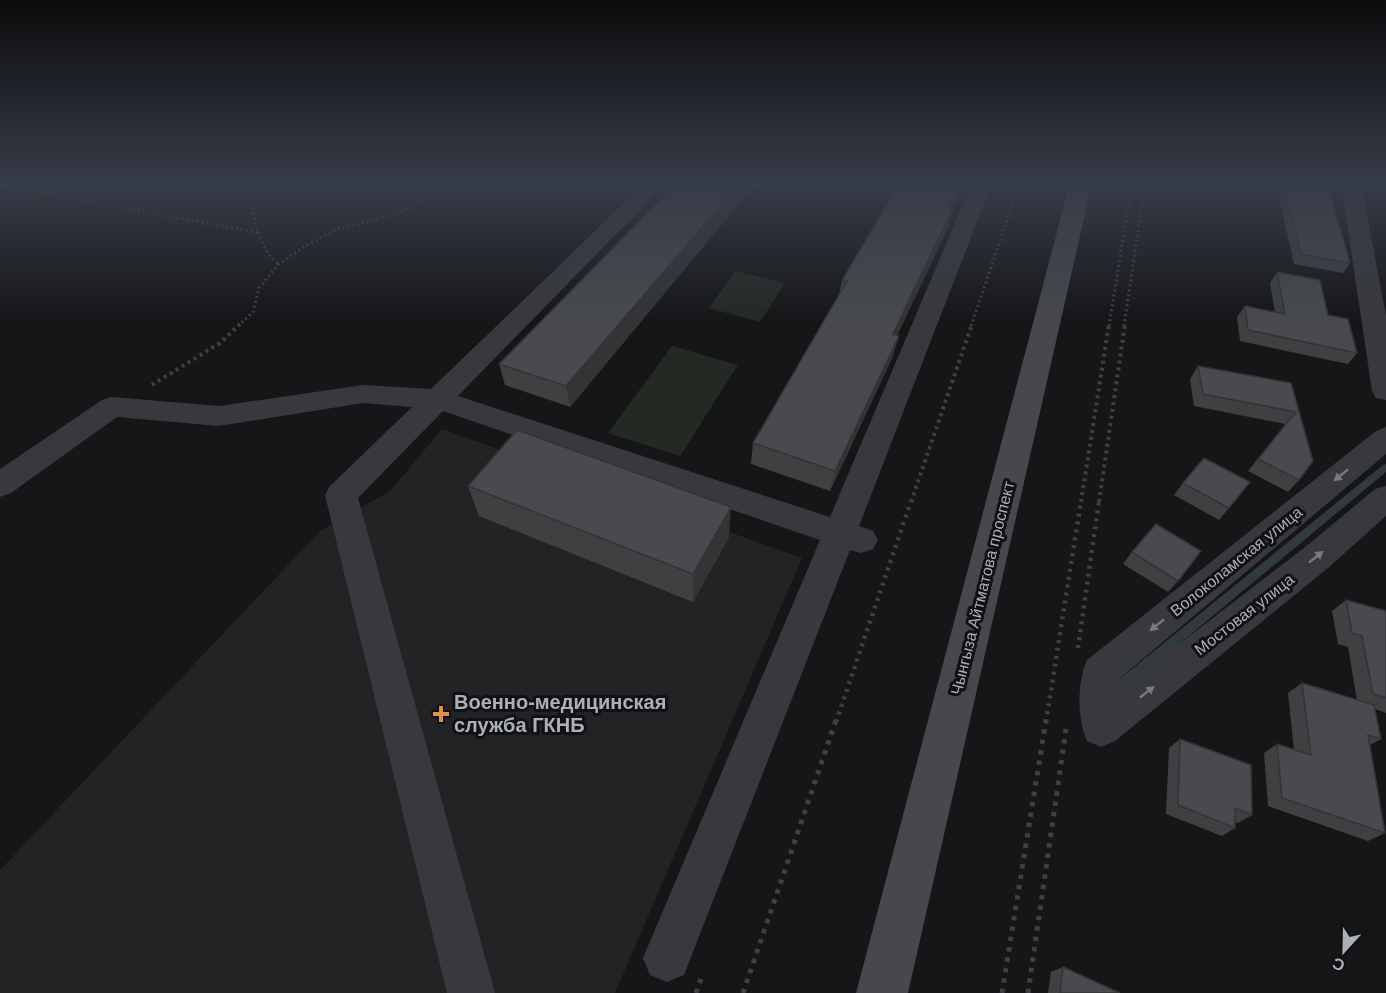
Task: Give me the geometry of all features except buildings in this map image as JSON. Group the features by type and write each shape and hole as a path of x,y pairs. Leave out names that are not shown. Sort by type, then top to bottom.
{"main road":[{"name":"Чынгыза Айтматова проспект","path":"882,993 1071,229"}],"street":[{"path":"471,993 341,495 609,229"},
{"path":"667,958 850,537 965,229"},
{"path":"1359,229 1386,391"},
{"path":"0,484 112,408 219,416 363,394 437,399 850,537"},
{"name":"Волоколамская улица","path":"1084,725 1100,690 1100,672 1386,438"},
{"name":"Мостовая улица","path":"1084,725 1316,558 1386,498"}],"path":[{"path":"240,229 260,233"},
{"path":"259,229 270,259 279,264"},
{"path":"112,408 220,344 253,312 259,288 279,264 305,246 337,229"},
{"path":"743,993 1004,229"},
{"path":"1002,993 1125,229"},
{"path":"1077,651 1138,229"},
{"path":"1028,993 1084,725"}],"shaded area":[{"path":"735,271 785,283 760,322 709,308"},
{"path":"672,346 738,365 680,456 608,433"},
{"name":"Военно-медицинская служба ГКНБ","path":"442,429 802,558 615,993 0,993 0,870 320,531 390,491"}],"waterway":[{"path":"1110,694 1386,467"}],"place":[{"name":"Военно-медицинская служба ГКНБ","path":"441,714"}]}
